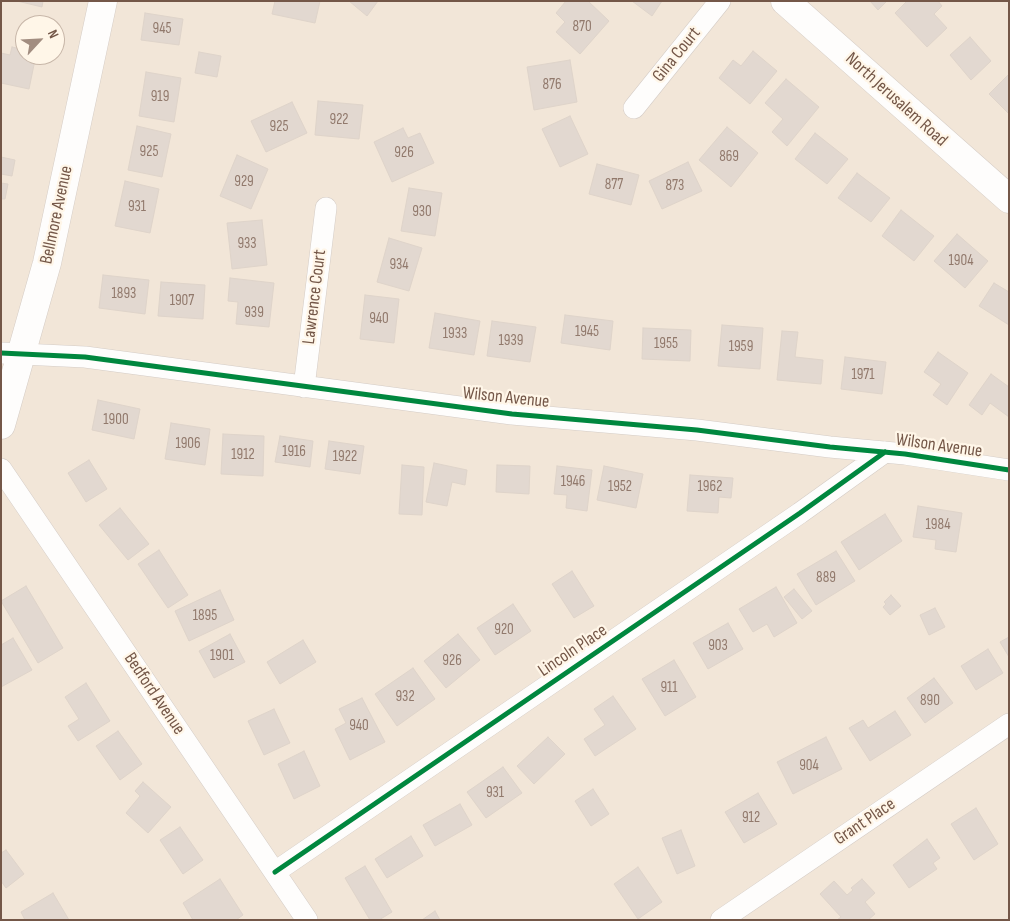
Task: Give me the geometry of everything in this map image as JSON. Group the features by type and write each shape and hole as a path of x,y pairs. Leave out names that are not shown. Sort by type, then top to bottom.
{"main road":[{"name":"Bellmore Avenue","path":"1,425 12,354 47,263 102,1"},
{"name":"North Jerusalem Road","path":"785,1 1009,199"}],"street":[{"name":"Gina Court","path":"634,108 720,1"},
{"name":"Lawrence Court","path":"304,387 326,208"},
{"name":"Wilson Avenue","path":"12,354 85,358 512,414 697,430 820,446 885,452 1009,470"},
{"name":"Lincoln Place","path":"274,872 783,524 885,452"},
{"name":"Bedford Avenue","path":"1,469 308,920"},
{"name":"Grant Place","path":"721,920 1009,724"}],"shaded area":[{"path":"1,1 1009,1 1009,920 1,920"}],"building":[{"path":"17,1 43,1 42,7"},
{"path":"275,1 320,1 315,23 272,14"},
{"path":"349,1 378,1 367,16"},
{"path":"566,1 588,1 609,21 580,54 556,32 565,22 556,13"},
{"path":"632,1 662,1 652,16"},
{"path":"870,1 887,1 878,10"},
{"path":"907,1 938,1 942,6 934,14 947,28 927,47 895,13"},
{"path":"145,13 183,19 179,45 141,40"},
{"path":"970,37 991,61 971,80 950,55"},
{"path":"12,47 15,48 15,65 34,65 29,89 1,83 1,53 10,55"},
{"path":"753,51 777,71 750,104 719,78 733,60 741,66"},
{"path":"199,52 221,56 217,77 195,73"},
{"path":"570,60 577,102 534,110 527,67"},
{"path":"146,72 181,78 174,122 139,116"},
{"path":"1009,74 1009,114 989,94"},
{"path":"786,79 819,107 787,146 772,132 783,119 765,103"},
{"path":"318,101 363,105 359,139 315,135"},
{"path":"292,102 307,133 266,152 251,121"},
{"path":"570,116 588,154 560,167 542,129"},
{"path":"137,126 171,134 162,177 128,170"},
{"path":"727,127 758,153 731,187 699,160"},
{"path":"403,128 408,138 420,133 434,163 392,182 374,142"},
{"path":"815,133 848,159 827,184 795,159"},
{"path":"237,155 268,169 251,209 220,196"},
{"path":"1,157 15,160 12,176 1,174"},
{"path":"688,162 702,191 662,209 649,181"},
{"path":"597,164 639,175 631,205 589,194"},
{"path":"857,173 890,198 871,222 838,198"},
{"path":"125,181 159,189 150,233 115,226"},
{"path":"1,183 8,184 5,199 1,199"},
{"path":"409,188 442,193 435,236 401,231"},
{"path":"901,210 934,236 914,261 882,236"},
{"path":"262,220 267,265 232,269 227,223"},
{"path":"957,234 988,261 965,288 934,261"},
{"path":"389,238 422,248 409,291 377,282"},
{"path":"103,275 149,280 145,314 99,308"},
{"path":"230,278 274,283 269,327 236,324 238,302 228,301"},
{"path":"161,282 205,285 203,319 158,316"},
{"path":"994,283 1009,292 1009,325 979,306"},
{"path":"365,295 399,299 394,343 360,339"},
{"path":"435,313 480,321 474,355 429,348"},
{"path":"565,315 613,321 610,350 561,343"},
{"path":"492,321 536,327 530,362 487,356"},
{"path":"722,325 763,328 760,369 718,366"},
{"path":"643,328 691,330 690,361 642,359"},
{"path":"782,331 798,332 795,357 823,360 821,384 777,380"},
{"path":"938,352 968,373 947,405 933,395 941,384 924,372"},
{"path":"845,357 886,362 882,394 841,389"},
{"path":"991,374 1009,387 1009,417 990,403 982,415 969,405"},
{"path":"98,400 140,409 134,439 92,430"},
{"path":"171,423 210,429 205,465 165,459"},
{"path":"223,434 264,436 263,476 221,474"},
{"path":"280,436 313,441 310,467 275,462"},
{"path":"329,441 364,446 360,474 325,469"},
{"path":"89,460 107,489 86,502 68,473"},
{"path":"434,463 467,470 465,485 452,482 447,506 426,502"},
{"path":"402,465 424,467 422,515 399,514"},
{"path":"497,465 530,466 529,494 496,492"},
{"path":"557,466 592,470 587,511 566,508 567,495 554,494"},
{"path":"604,466 643,474 636,508 597,500"},
{"path":"690,475 733,478 731,498 719,497 718,513 687,511"},
{"path":"918,506 962,513 956,552 935,549 936,540 913,537"},
{"path":"120,508 149,544 128,560 99,525"},
{"path":"885,514 902,541 859,570 841,542"},
{"path":"159,550 188,595 168,608 138,564"},
{"path":"836,551 855,581 816,605 797,574"},
{"path":"572,571 594,606 574,618 552,584"},
{"path":"26,586 63,648 38,663 1,601"},
{"path":"776,587 797,623 774,637 767,624 753,632 739,609"},
{"path":"794,589 812,611 802,619 784,597"},
{"path":"220,590 234,620 189,641 175,611"},
{"path":"891,595 901,606 890,615 883,607 886,604 884,602"},
{"path":"513,604 531,631 495,655 477,628"},
{"path":"935,608 945,627 929,635 920,615"},
{"path":"728,623 743,649 708,669 693,643"},
{"path":"230,634 245,662 214,678 199,651"},
{"path":"458,634 480,660 446,688 424,661"},
{"path":"1009,637 1009,657 1000,642"},
{"path":"13,638 32,670 1,687 1,645"},
{"path":"303,640 316,662 280,684 267,662"},
{"path":"988,649 1003,673 976,690 961,666"},
{"path":"674,660 696,697 665,716 642,679"},
{"path":"413,668 435,699 397,726 375,694"},
{"path":"934,678 953,703 925,723 907,698"},
{"path":"86,683 110,721 78,741 68,726 79,719 65,697"},
{"path":"613,696 636,729 595,756 584,739 605,725 594,709"},
{"path":"362,698 385,742 350,760 335,729 346,723 339,709"},
{"path":"274,709 290,743 264,755 248,721"},
{"path":"895,711 911,735 870,761 849,728 863,720 868,728"},
{"path":"118,731 142,764 120,780 96,746"},
{"path":"548,737 565,754 534,784 517,766"},
{"path":"826,737 842,769 793,794 777,762"},
{"path":"304,751 320,786 294,799 278,764"},
{"path":"503,767 522,793 486,818 467,792"},
{"path":"143,782 171,807 148,833 126,813 140,796 135,791"},
{"path":"593,789 609,814 591,826 575,801"},
{"path":"758,793 777,824 744,843 725,812"},
{"path":"460,804 472,825 435,846 423,825"},
{"path":"976,808 998,844 974,860 951,824"},
{"path":"180,827 203,860 183,874 160,840"},
{"path":"681,830 695,866 677,874 662,838"},
{"path":"411,836 423,856 387,878 375,859"},
{"path":"927,839 940,858 933,863 937,869 909,888 893,865"},
{"path":"6,850 24,874 6,888 1,881 1,853"},
{"path":"365,866 392,912 379,920 370,920 345,878"},
{"path":"638,867 662,902 638,919 614,884"},
{"path":"220,879 243,915 236,920 193,920 183,903"},
{"path":"862,879 875,893 865,902 875,914 868,920 837,920 841,917 820,894 834,881 847,895 853,890 851,888"},
{"path":"53,893 69,920 25,920 21,912"},
{"path":"435,911 440,920 422,920"}],"cycle path":[{"path":"1,353 85,357 512,414 697,430 830,447 905,454 1009,470"},
{"path":"275,872 800,513 885,452"}]}
